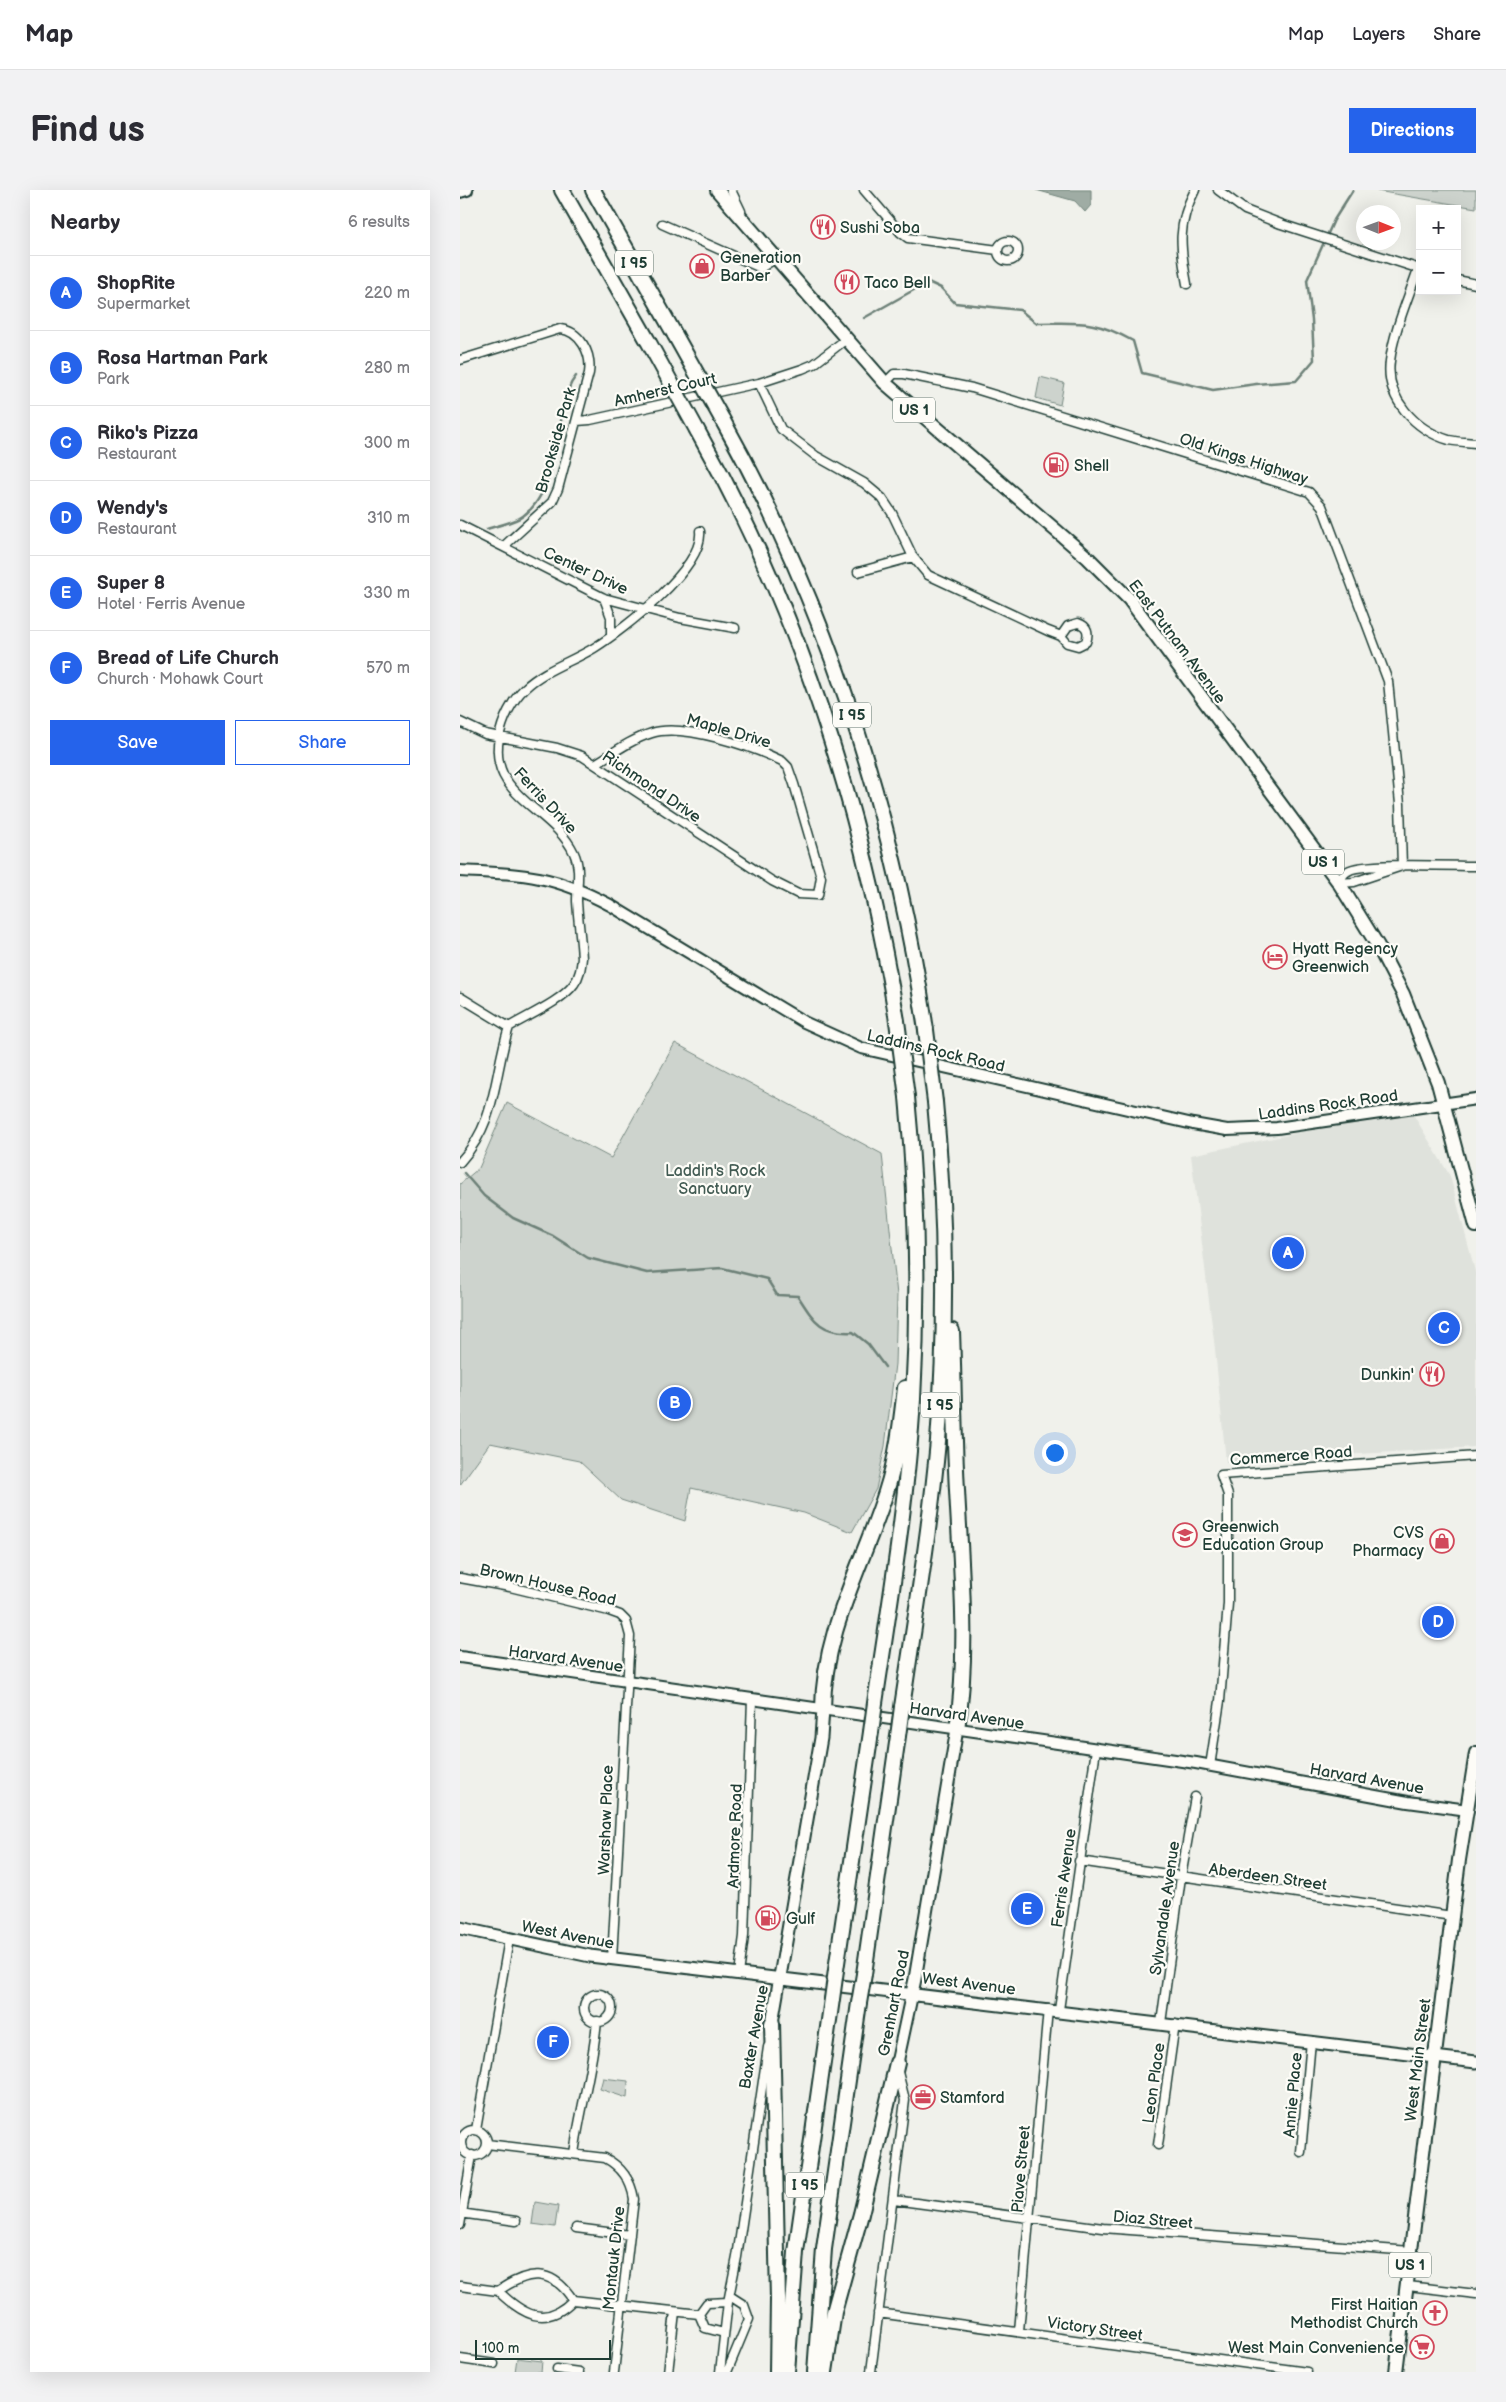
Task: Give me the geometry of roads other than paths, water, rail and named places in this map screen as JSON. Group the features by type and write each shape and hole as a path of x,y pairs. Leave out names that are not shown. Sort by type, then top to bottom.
{"highway":[{"name":"I 95","path":"560,190 697,430 763,562 823,716 843,779 869,875 883,940 897,1021 906,1097 915,1202 917,1300 913,1400 907,1474 796,2252 787,2372"},
{"name":"I 95","path":"593,190 722,419 764,499 792,559 852,715 879,803 898,876 926,1030 935,1102 944,1240 944,1340 938,1441 927,1541 824,2249 815,2372"},
{"path":"944,1240 952,1324 954,1440 962,1604 961,1701 957,1729"},
{"path":"823,1709 824,1689 838,1620 880,1511 893,1467 917,1300"},
{"path":"772,2023 778,2299 777,2372"},
{"path":"825,2372 834,2312 861,2214 897,2063"}],"main road":[{"name":"East Putnam Avenue","path":"717,190 885,384 1088,558 1129,599 1339,883 1378,946 1403,994 1438,1083 1476,1224"},
{"name":"Baxter Avenue","path":"772,2023 821,1738 823,1709"},
{"name":"Grenhart Road","path":"897,2063 957,1729"},
{"name":"West Main Street","path":"1396,2372 1452,1916 1476,1753"},
{"name":"West Avenue","path":"460,1928 561,1951 612,1959 1175,2024 1476,2062"}],"street":[{"path":"460,192 467,190"},
{"path":"731,190 746,224"},
{"path":"864,190 900,232 908,238 998,250"},
{"path":"1187,284 1180,248 1181,224 1186,206 1195,190"},
{"path":"1218,190 1245,210 1281,224 1416,268"},
{"path":"662,224 761,268 776,258"},
{"path":"1416,278 1394,341 1389,363 1392,390 1405,413 1424,428 1448,439 1476,444"},
{"path":"1461,281 1476,284"},
{"name":"Brookside Park","path":"460,360 550,331 567,330 579,339 584,347 590,366 578,420 558,489 552,502 504,546"},
{"path":"845,340 814,364 759,382 781,429 816,456 864,483 882,498 892,513 913,557 922,569 936,580 1061,636"},
{"name":"Old Kings Highway","path":"885,384 894,374 904,374 972,388 1309,492 1322,506 1388,682 1400,804 1402,866"},
{"name":"Amherst Court","path":"578,420 590,420 759,382"},
{"name":"Center Drive","path":"460,525 604,598 645,610 719,627 735,628"},
{"name":"Ferris Drive","path":"509,1027 565,993 580,974 582,958 577,862 571,848 562,836 510,788 503,777 498,760 499,738 511,705 525,687 594,648 645,610 685,569 700,542 700,531"},
{"path":"858,572 913,557"},
{"path":"604,598 611,617 611,636"},
{"name":"Richmond Drive","path":"460,722 485,734 499,738 569,751 595,764 772,881 798,894 818,895"},
{"name":"Maple Drive","path":"595,764 639,738 665,730 682,730 701,734 782,761 788,767 794,784 821,877 818,895"},
{"path":"1339,883 1354,882 1402,866"},
{"path":"1339,883 1343,875 1352,869 1402,866 1476,866"},
{"name":"Laddins Rock Road","path":"460,871 524,874 578,888 610,905 817,1029 846,1042 882,1054 1193,1124 1227,1130 1277,1128 1476,1099"},
{"path":"460,997 509,1027 489,1117 471,1149 460,1162"},
{"name":"Commerce Road","path":"1210,1766 1221,1694 1228,1603 1228,1495 1221,1474 1476,1456"},
{"name":"Brown House Road","path":"460,1578 510,1587 609,1610 620,1615 626,1621 629,1629 626,1682"},
{"name":"Harvard Avenue","path":"460,1657 1210,1766 1408,1802 1468,1810"},
{"name":"Warshaw Place","path":"612,1959 626,1682"},
{"name":"Ardmore Road","path":"739,1974 744,1936 752,1699"},
{"name":"Ferris Avenue","path":"1053,2010 1080,1861 1096,1749"},
{"name":"Sylvandale Avenue","path":"1161,2023 1181,1877 1195,1797"},
{"name":"Aberdeen Street","path":"1080,1861 1452,1916"},
{"path":"476,2130 509,1939"},
{"name":"Piave Street","path":"1019,2331 1053,2010"},
{"path":"574,2154 578,2124 590,2076 597,2021"},
{"name":"Baxter Avenue","path":"720,2372 729,2299 772,2023"},
{"name":"Leon Place","path":"1158,2145 1175,2024"},
{"name":"Annie Place","path":"1301,2152 1311,2041"},
{"name":"Grenhart Road","path":"871,2372 894,2200 904,2100 897,2063"},
{"path":"470,2130 476,2130 486,2138 487,2144 482,2153 472,2156 463,2149 462,2138 470,2130"},
{"name":"Montauk Drive","path":"487,2144 605,2158 617,2166 626,2176 634,2199 614,2372"},
{"path":"460,2225 472,2156"},
{"name":"Diaz Street","path":"894,2200 1104,2228 1242,2240 1411,2251"},
{"path":"461,2213 516,2221"},
{"path":"576,2228 630,2235"},
{"path":"498,2291 518,2278 537,2276 556,2281 573,2300 699,2314"},
{"path":"460,2286 498,2291 513,2307 534,2315 553,2314 568,2306 573,2300"},
{"path":"1408,2286 1476,2294"},
{"path":"699,2314 707,2303 729,2299 744,2305 749,2319 727,2372"},
{"path":"668,2372 675,2312"},
{"path":"699,2314 705,2328 724,2333"},
{"name":"Victory Street","path":"878,2314 1019,2331 1307,2372"},
{"path":"460,2360 494,2364"},
{"path":"556,2369 579,2372"}],"waterway":[{"path":"864,318 928,282 941,288 955,303 1020,310 1036,323 1086,324 1119,334 1133,341 1142,373 1213,390 1296,381 1314,360 1307,280 1334,220 1353,190"},
{"path":"487,529 511,522 523,516 533,507 540,495 547,482 555,453 567,393 576,376"},
{"path":"464,1173 484,1196 513,1218 553,1236 588,1258 647,1273 722,1268 767,1279 777,1295 798,1296 814,1319 826,1328 833,1331 853,1332 868,1344 885,1367"}],"place":[{"name":"Sushi Soba","path":"823,227"},
{"name":"Generation Barber","path":"702,266"},
{"name":"Taco Bell","path":"847,282"},
{"name":"Shell","path":"1056,465"},
{"name":"Hyatt Regency Greenwich","path":"1275,957"},
{"name":"ShopRite","path":"1288,1253"},
{"name":"Riko's Pizza","path":"1444,1328"},
{"name":"Dunkin'","path":"1432,1374"},
{"name":"Rosa Hartman Park","path":"675,1403"},
{"name":"Greenwich Education Group","path":"1185,1535"},
{"name":"CVS Pharmacy","path":"1442,1541"},
{"name":"Wendy's","path":"1438,1622"},
{"name":"Super 8","path":"1027,1909"},
{"name":"Gulf","path":"768,1918"},
{"name":"Bread of Life Church","path":"553,2042"},
{"name":"Stamford","path":"923,2097"},
{"name":"First Haitian Methodist Church","path":"1435,2313"},
{"name":"West Main Convenience","path":"1422,2347"}],"park label":[{"name":"Laddin's Rock Sanctuary","path":"715,1179"}]}
